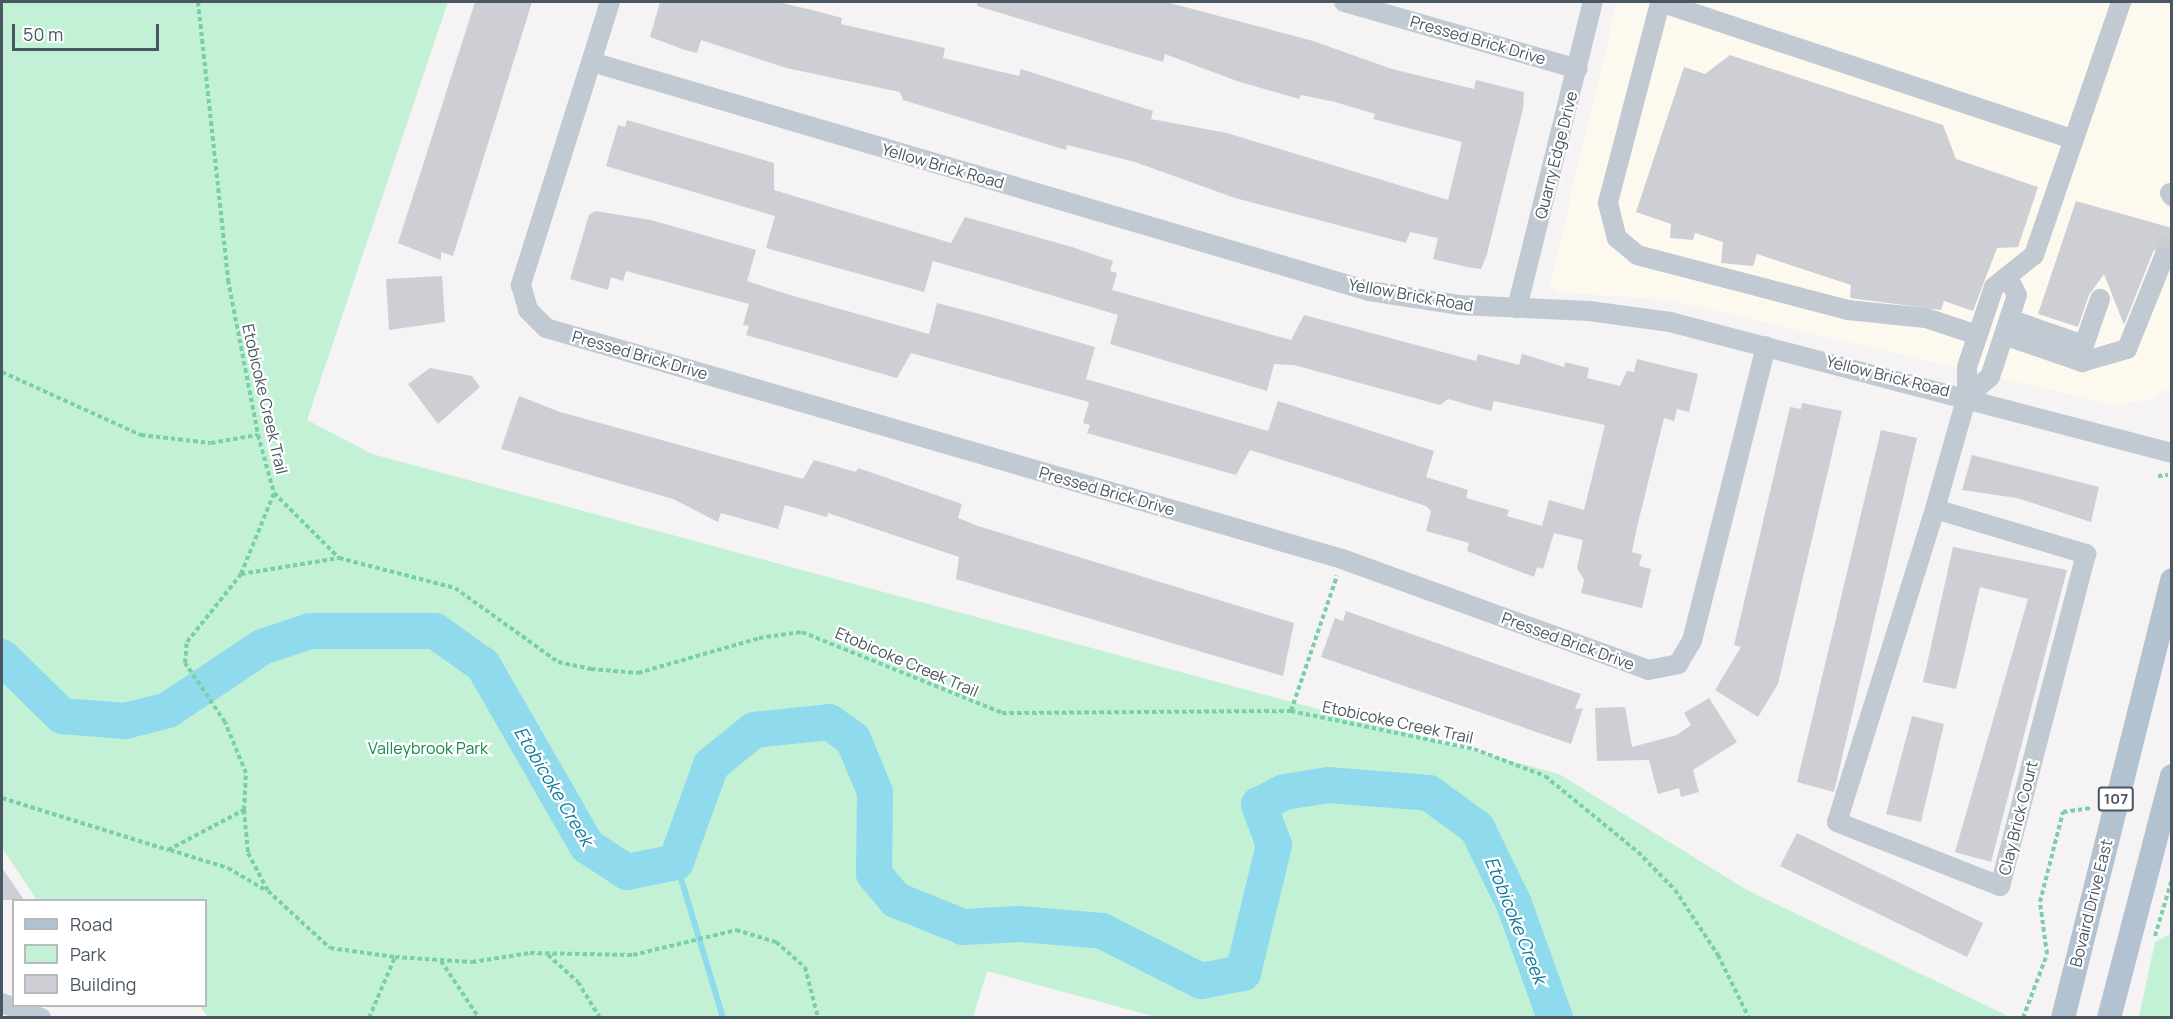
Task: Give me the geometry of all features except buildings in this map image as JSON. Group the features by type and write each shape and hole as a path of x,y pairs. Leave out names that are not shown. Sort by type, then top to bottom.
{"main road":[{"name":"Bovaird Drive East","path":"2063,1017 2172,579"},
{"path":"2109,1017 2172,776"}],"street":[{"name":"Pressed Brick Drive","path":"610,2 521,285 528,310 546,327 1342,559 1648,670 1678,664 1692,641 1766,346"},
{"name":"Pressed Brick Drive","path":"1344,2 1578,69"},
{"name":"Quarry Edge Drive","path":"1517,308 1593,2"},
{"path":"1977,335 1896,312 1848,310 1636,255 1617,238 1608,203 1660,2 2074,140"},
{"name":"Clay Brick Court","path":"1935,509 2086,554 2000,886 1837,822 1935,509 1967,396 1967,367 1977,335 1994,287 2009,279 2034,255 2121,2"},
{"name":"Yellow Brick Road","path":"592,62 1369,291 1670,322 1967,396 2172,453"},
{"path":"2006,327 2082,362 2127,349 2164,256"},
{"path":"1967,396 1990,377 2017,295 2009,279"},
{"path":"2006,327 2084,345 2100,298"},
{"path":"13,1007 40,1017"}],"path":[{"name":"Etobicoke Creek Trail","path":"198,2 228,280 258,435 274,493 339,558 455,588 558,662 591,669 638,673 759,638 802,632 1002,713 1291,711 1474,749 1545,776 1588,807 1675,890 1718,955 1749,1017"},
{"path":"2,372 141,435 211,443 258,435"},
{"path":"2158,476 2168,475"},
{"path":"268,891 248,854 244,810 246,773 225,722 195,681 185,663 187,642 241,574 274,493"},
{"path":"241,574 339,558"},
{"path":"1291,711 1342,559"},
{"path":"2,798 228,868 268,891 330,948 441,961 547,955 633,955 736,930 776,942 805,967 818,1017"},
{"path":"2023,1017 2047,954 2040,902 2064,812 2115,805"},
{"path":"168,850 244,810"},
{"path":"547,955 578,982 600,1017"},
{"path":"369,1017 395,957"},
{"path":"441,961 479,1017"}],"shaded area":[{"path":"1617,2 2171,2 2172,387 2147,400 2114,405 1670,300 1556,292 1550,284"}],"green space":[{"name":"Valleybrook Park","path":"2,2 448,2 307,420 372,454 1559,774 1747,890 2010,1017 1156,1017 987,971 973,1017 208,1017 201,1007 207,1007 207,899 36,899 2,848"},
{"path":"2171,934 2171,1017 2139,1017 2155,942"}],"waterway":[{"name":"Etobicoke Creek","path":"2,657 62,716 125,721 168,710 262,647 310,631 435,631 483,665 587,846 627,872 676,862 711,765 754,730 829,722 853,739 875,792 874,874 896,900 963,927 1021,924 1102,931 1201,981 1243,973 1274,845 1259,805 1284,792 1328,785 1429,793 1477,828 1514,904 1555,1018"},
{"path":"676,862 723,1018"}],"tunnel":[{"path":"2164,257 2172,234"}]}
